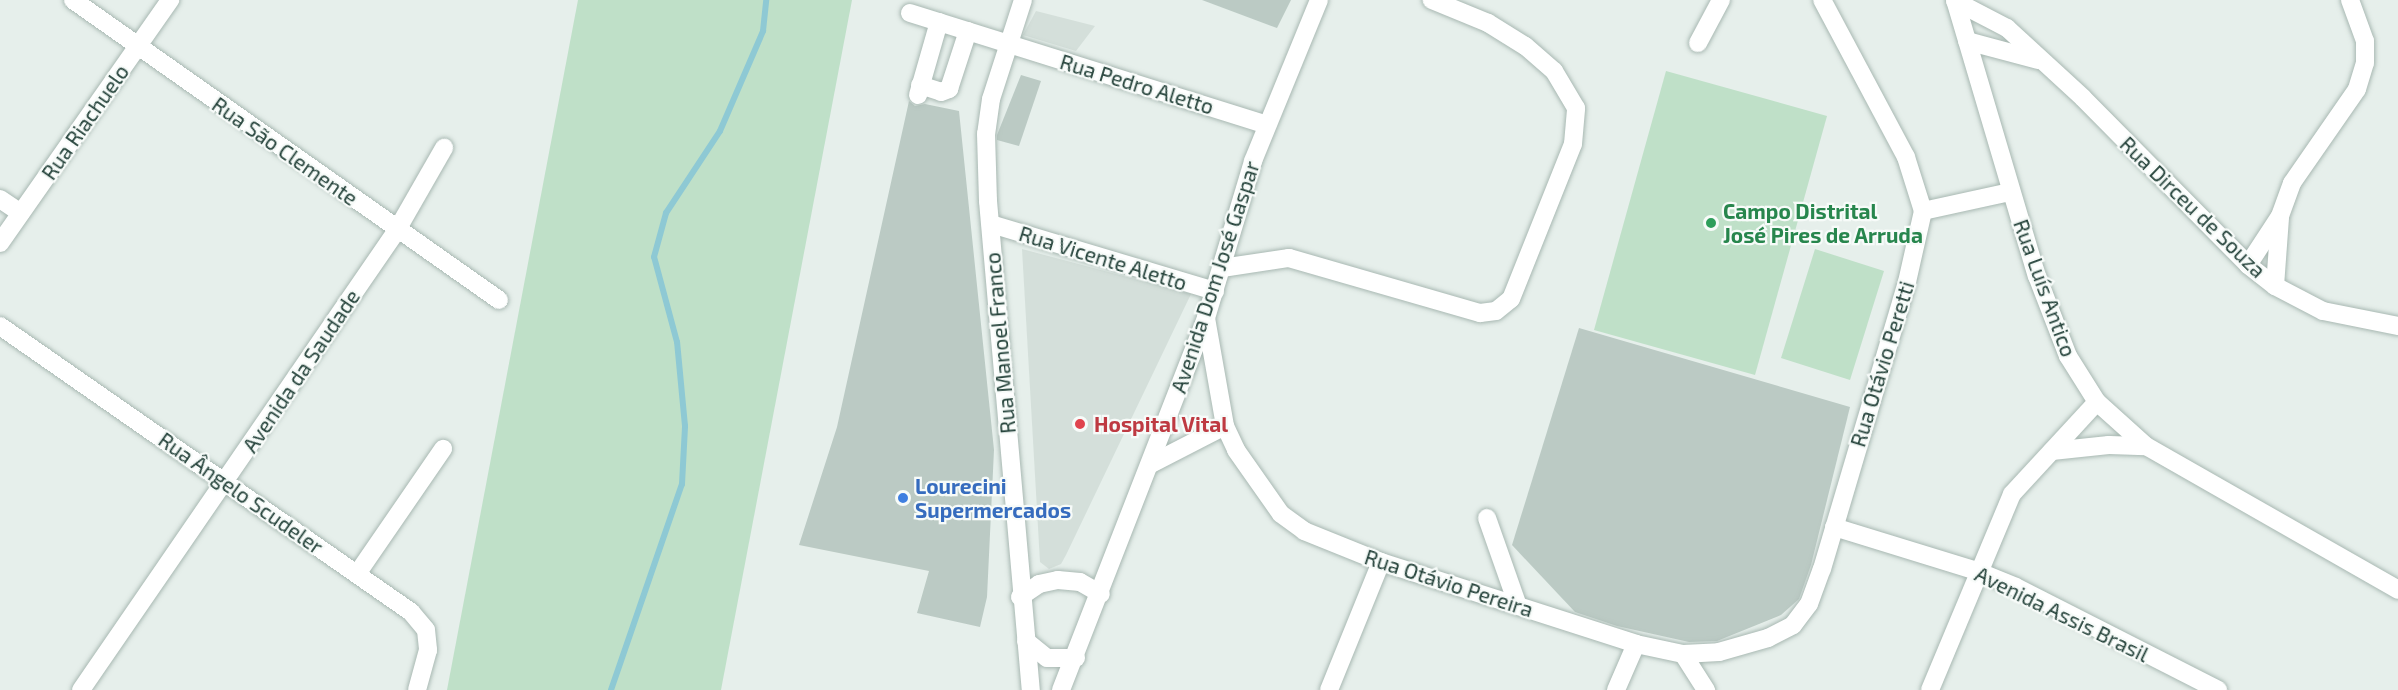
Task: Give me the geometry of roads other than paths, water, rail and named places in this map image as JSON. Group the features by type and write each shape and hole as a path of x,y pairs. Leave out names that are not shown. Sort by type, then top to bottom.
{"street":[{"name":"Rua São Clemente","path":"74,0 499,300"},
{"name":"Rua Riachuelo","path":"0,243 170,0"},
{"name":"Rua Manoel Franco","path":"1023,0 991,99 986,134 1020,597 1030,690"},
{"name":"Avenida Dom José Gaspar","path":"1061,690 1101,594 1206,318 1266,125 1319,0"},
{"path":"1222,268 1289,258 1358,275 1461,310 1496,311 1511,299 1574,144 1576,108 1566,86 1526,46 1488,23 1432,0"},
{"path":"1698,43 1721,0"},
{"path":"1822,0 1906,157 1923,211 2010,192"},
{"path":"2248,265 2280,216 2292,183 2358,89 2365,63 2365,41 2350,0"},
{"name":"Rua Luís Antico","path":"1955,1 2010,192 2068,356 2097,402 2146,446 2398,590"},
{"name":"Rua Dirceu de Souza","path":"1955,1 2007,28 2248,265 2275,286 2323,311 2398,326"},
{"name":"Rua Pedro Aletto","path":"910,13 1266,125"},
{"path":"939,22 919,90 941,92 948,89 968,31"},
{"name":"Rua Dirceu de Souza","path":"1967,41 1994,46 2043,62"},
{"name":"Avenida da Saudade","path":"81,690 397,230 444,148"},
{"path":"0,198 21,213"},
{"name":"Rua Otávio Peretti","path":"1683,654 1748,646 1793,625 1809,604 1907,282 1923,211"},
{"path":"2275,286 2280,216"},
{"name":"Rua Vicente Aletto","path":"991,224 1215,291"},
{"name":"Rua Otávio Pereira","path":"1206,318 1225,426 1236,450 1281,514 1329,543 1381,562 1636,644 1683,654"},
{"name":"Rua Ângelo Scudeler","path":"0,326 411,612 426,630 428,650 417,690"},
{"path":"1930,690 1977,571 2012,494 2097,402"},
{"path":"1151,464 1225,426"},
{"path":"2052,451 2109,445 2146,446"},
{"path":"357,574 443,448"},
{"path":"1487,518 1518,606"},
{"name":"Avenida Assis Brasil","path":"1834,527 1977,571 2218,690"},
{"path":"1329,690 1381,562"},
{"path":"1020,597 1039,584 1058,580 1080,582 1101,594"},
{"path":"1026,641 1047,658 1076,657"},
{"path":"1616,690 1636,644"},
{"path":"1683,654 1706,690"}],"waterway":[{"path":"611,690 682,484 685,426 677,342 654,257 666,213 720,131 763,31 766,0"}],"place":[{"name":"Campo Distrital José Pires de Arruda","path":"1711,223"},
{"name":"Hospital Vital","path":"1080,424"},
{"name":"Lourecini Supermercados","path":"903,498"}]}
